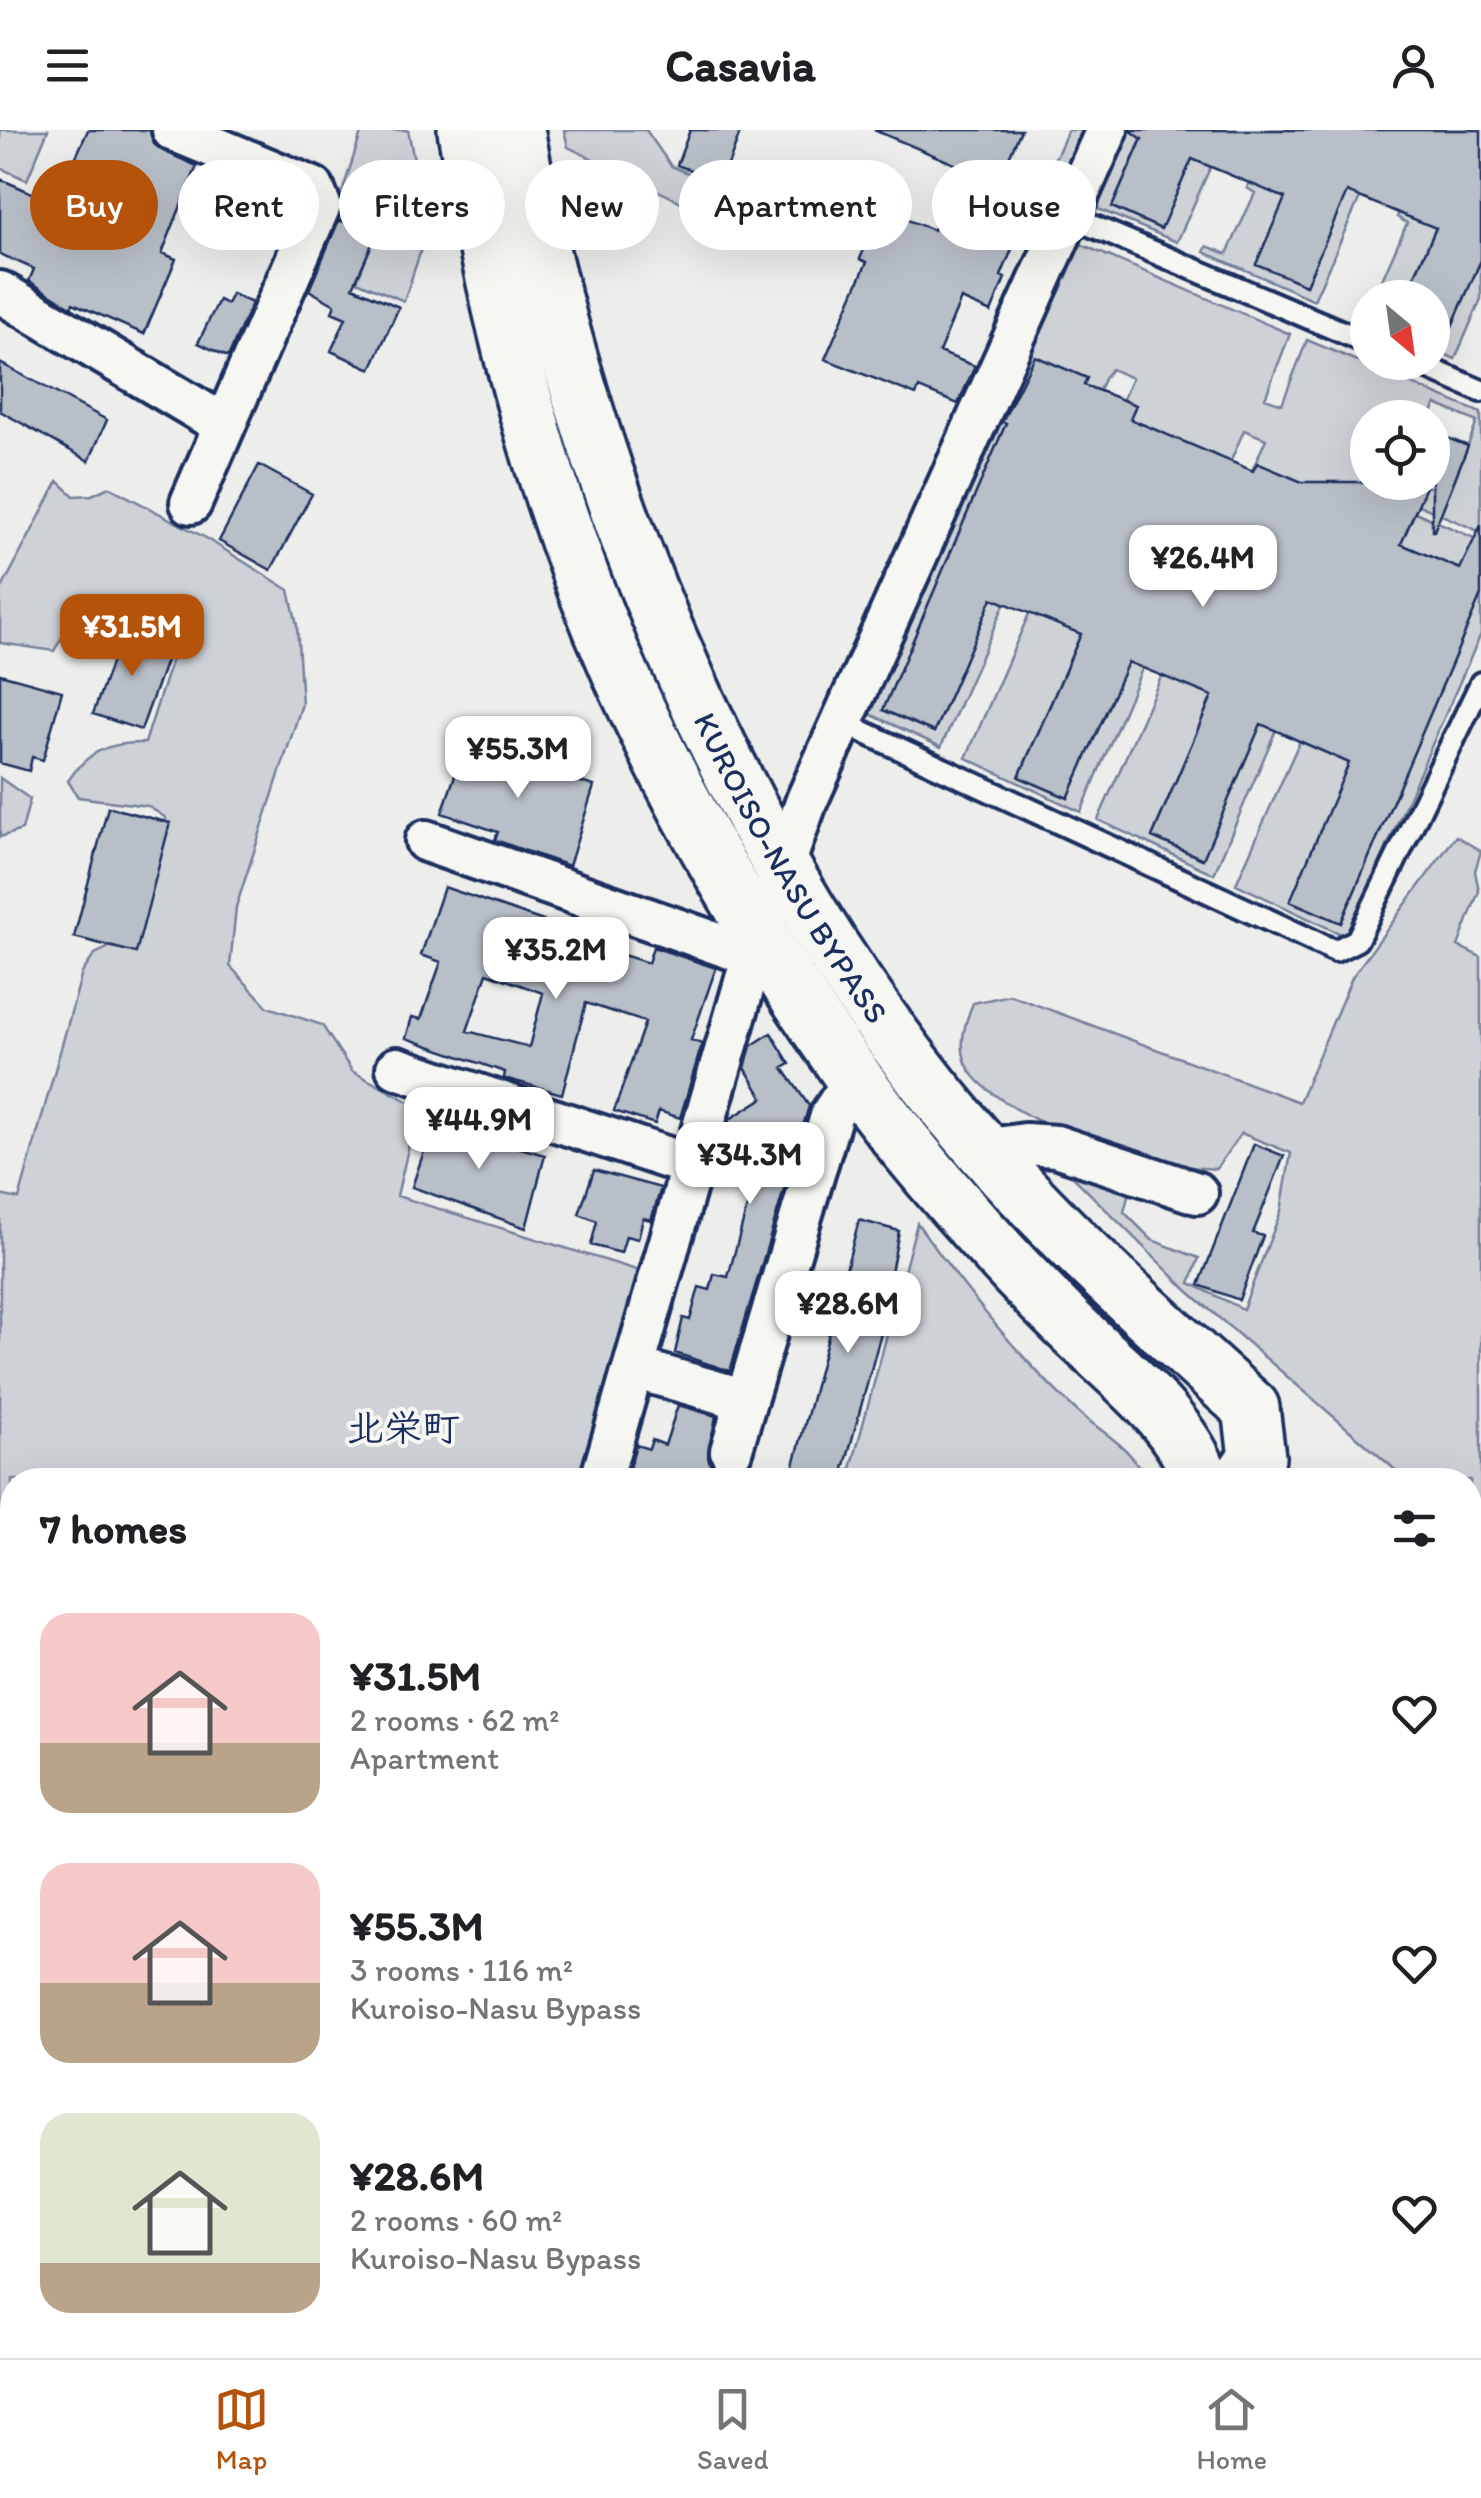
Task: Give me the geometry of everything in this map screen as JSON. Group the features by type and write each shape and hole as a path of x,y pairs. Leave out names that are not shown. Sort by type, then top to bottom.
{"main road":[{"name":"KUROISO-NASU BYPASS","path":"466,130 485,246 538,445 585,588 756,945 906,1145 1064,1320 1162,1414 1189,1446 1197,1468"},
{"name":"KUROISO-NASU BYPASS","path":"516,130 535,234 593,429 648,586 727,763 783,866 917,1066 984,1150 1150,1318 1251,1408 1256,1457 1249,1468"}],"street":[{"path":"173,130 314,188 320,204 191,502"},
{"path":"1095,160 1107,130"},
{"path":"605,1468 756,945 783,866 842,722 1056,250"},
{"path":"0,292 224,425"},
{"path":"426,841 756,945"},
{"path":"397,1068 692,1166"},
{"path":"730,1451 832,1113 856,1078"},
{"path":"984,1150 1025,1144 1056,1146 1196,1193"},
{"path":"634,1368 746,1400"}],"lane":[{"path":"1096,228 1350,335"},
{"path":"1450,378 1481,391"},
{"path":"842,722 1335,951 1357,940 1481,683"}],"shaded area":[{"path":"0,130 48,130 35,160 30,160 27,180 0,168"},
{"path":"362,130 408,130 414,160 352,160"},
{"path":"564,130 646,130 671,166 679,169 679,201 659,191 659,160 595,160 568,147"},
{"path":"1068,130 1088,130 1076,160 1051,160"},
{"path":"1119,130 1145,130 1112,207 1161,228 1204,130 1227,130 1177,242 1096,208 1096,183"},
{"path":"1272,130 1315,130 1257,263 1306,285 1374,130 1390,130 1314,300 1204,252 1207,246 1227,254 1255,193 1247,188"},
{"path":"1435,130 1479,130 1413,280 1382,280 1407,223 1397,217"},
{"path":"369,250 421,250 404,301 357,281"},
{"path":"1067,250 1094,250 1290,334 1265,398 1282,404 1307,340 1350,358 1350,380 1402,380 1481,413 1481,532 1407,500 1450,500 1477,422 1450,410 1450,400 1350,400 1350,500 1375,500 1214,874 1098,820 1266,439 1244,430 1081,812 966,758 1132,378 1111,369 1105,377 941,747 872,715 869,702","holes":["1035,357 1086,379 934,732 883,710","1167,436 1218,457 1068,798 1019,776","1303,484 1355,506 1202,859 1152,836"]},
{"path":"1481,260 1481,299 1455,359 1450,357 1450,332"},
{"path":"58,481 74,496 92,495 109,487 206,538 289,590 297,625 302,704 236,907 230,966 268,1007 322,1025 352,1071 418,1107 397,1196 653,1275 595,1468 0,1468 0,1195 19,1199 82,973 95,954 136,934 166,818 148,806 78,797 68,781 83,762 100,750 145,743 175,649 141,625 97,616 72,624 54,651 0,643 0,592"},
{"path":"1404,507 1481,541 1291,902 1341,922 1481,595 1481,634 1347,937 1236,884"},
{"path":"0,778 30,799 22,830 0,837"},
{"path":"1456,836 1481,851 1475,871 1479,891 1458,946 1481,957 1481,1468 1393,1468 1188,1291 1064,1168 1071,1165 1129,1192 1124,1212 1152,1240 1199,1258 1190,1283 1243,1309 1281,1211 1291,1153 1241,1133 1216,1169 1133,1158 1021,1112 977,1080 966,1063 963,1040 973,1003 1010,995 1299,1102 1352,977"},
{"path":"917,1223 1012,1344 1055,1390 1124,1449 1140,1468 851,1468"}],"building":[{"path":"88,130 150,130 154,144 183,160 178,160 178,213 162,253 176,259 144,334 73,303 71,307 29,281 34,269 0,254 0,179 30,192 30,250 158,250 158,160 74,160"},
{"path":"690,130 741,130 730,160 679,160 677,165"},
{"path":"874,130 1021,130 1008,160 945,160"},
{"path":"1130,130 1481,130 1481,260 1450,331 1450,280 1413,280 1436,228 1347,192 1306,285 1256,264 1285,198 1192,159 1161,229 1112,207 1142,139"},
{"path":"339,220 339,250 369,250 353,287 399,307 371,369 331,351 346,318 332,312 335,305 309,290"},
{"path":"912,222 932,230 932,250 1012,250 991,312 961,299 939,352 975,366 958,404 919,388 916,395 825,359 867,262 860,259 864,250 912,250"},
{"path":"232,294 252,303 228,357 198,343 219,300 227,304"},
{"path":"1035,356 1087,378 1084,385 1136,405 1130,419 1253,471 1257,463 1302,482 1350,482 1350,500 1420,500 1401,544 1460,569 1481,525 1481,595 1341,923 1290,901 1349,763 1261,724 1203,859 1152,837 1212,696 1128,662 1068,798 1019,777 1081,634 992,598 934,732 883,710 1006,423 1002,422"},
{"path":"0,363 107,420 89,461 0,411"},
{"path":"1450,439 1468,446 1450,491"},
{"path":"259,465 312,494 271,570 219,541"},
{"path":"1432,500 1446,500 1434,531"},
{"path":"124,627 172,644 141,730 93,714"},
{"path":"0,674 62,691 43,760 32,757 29,771 0,763"},
{"path":"470,732 517,749 513,761 594,786 569,866 495,840 498,832 442,813"},
{"path":"108,807 170,823 136,953 74,937"},
{"path":"444,887 564,928 561,935 648,963 653,947 716,968 691,1040 702,1044 680,1118 659,1111 655,1124 614,1111 645,1022 586,1003 562,1094 504,1078 505,1072 406,1038 412,1017 421,1019 441,962 421,955","holes":["487,973 543,993 529,1047 467,1031"]},
{"path":"771,1033 790,1064 783,1068 809,1106 730,1371 675,1353 683,1318 690,1320 699,1287 710,1290 714,1274 728,1277 757,1170 728,1126 730,1119 763,1098 745,1068 751,1046"},
{"path":"436,1115 481,1130 479,1136 545,1155 526,1228 412,1187"},
{"path":"1254,1144 1284,1156 1253,1233 1263,1236 1239,1300 1199,1285"},
{"path":"594,1170 661,1188 651,1220 643,1218 638,1239 626,1236 621,1253 591,1245 597,1221 579,1214"},
{"path":"859,1220 899,1231 888,1288 893,1289 844,1468 793,1468"},
{"path":"678,1405 716,1416 708,1456 711,1468 629,1468 636,1445 649,1449 652,1440 665,1445"}],"district":[{"name":"北栄町","path":"403,1428"}]}
